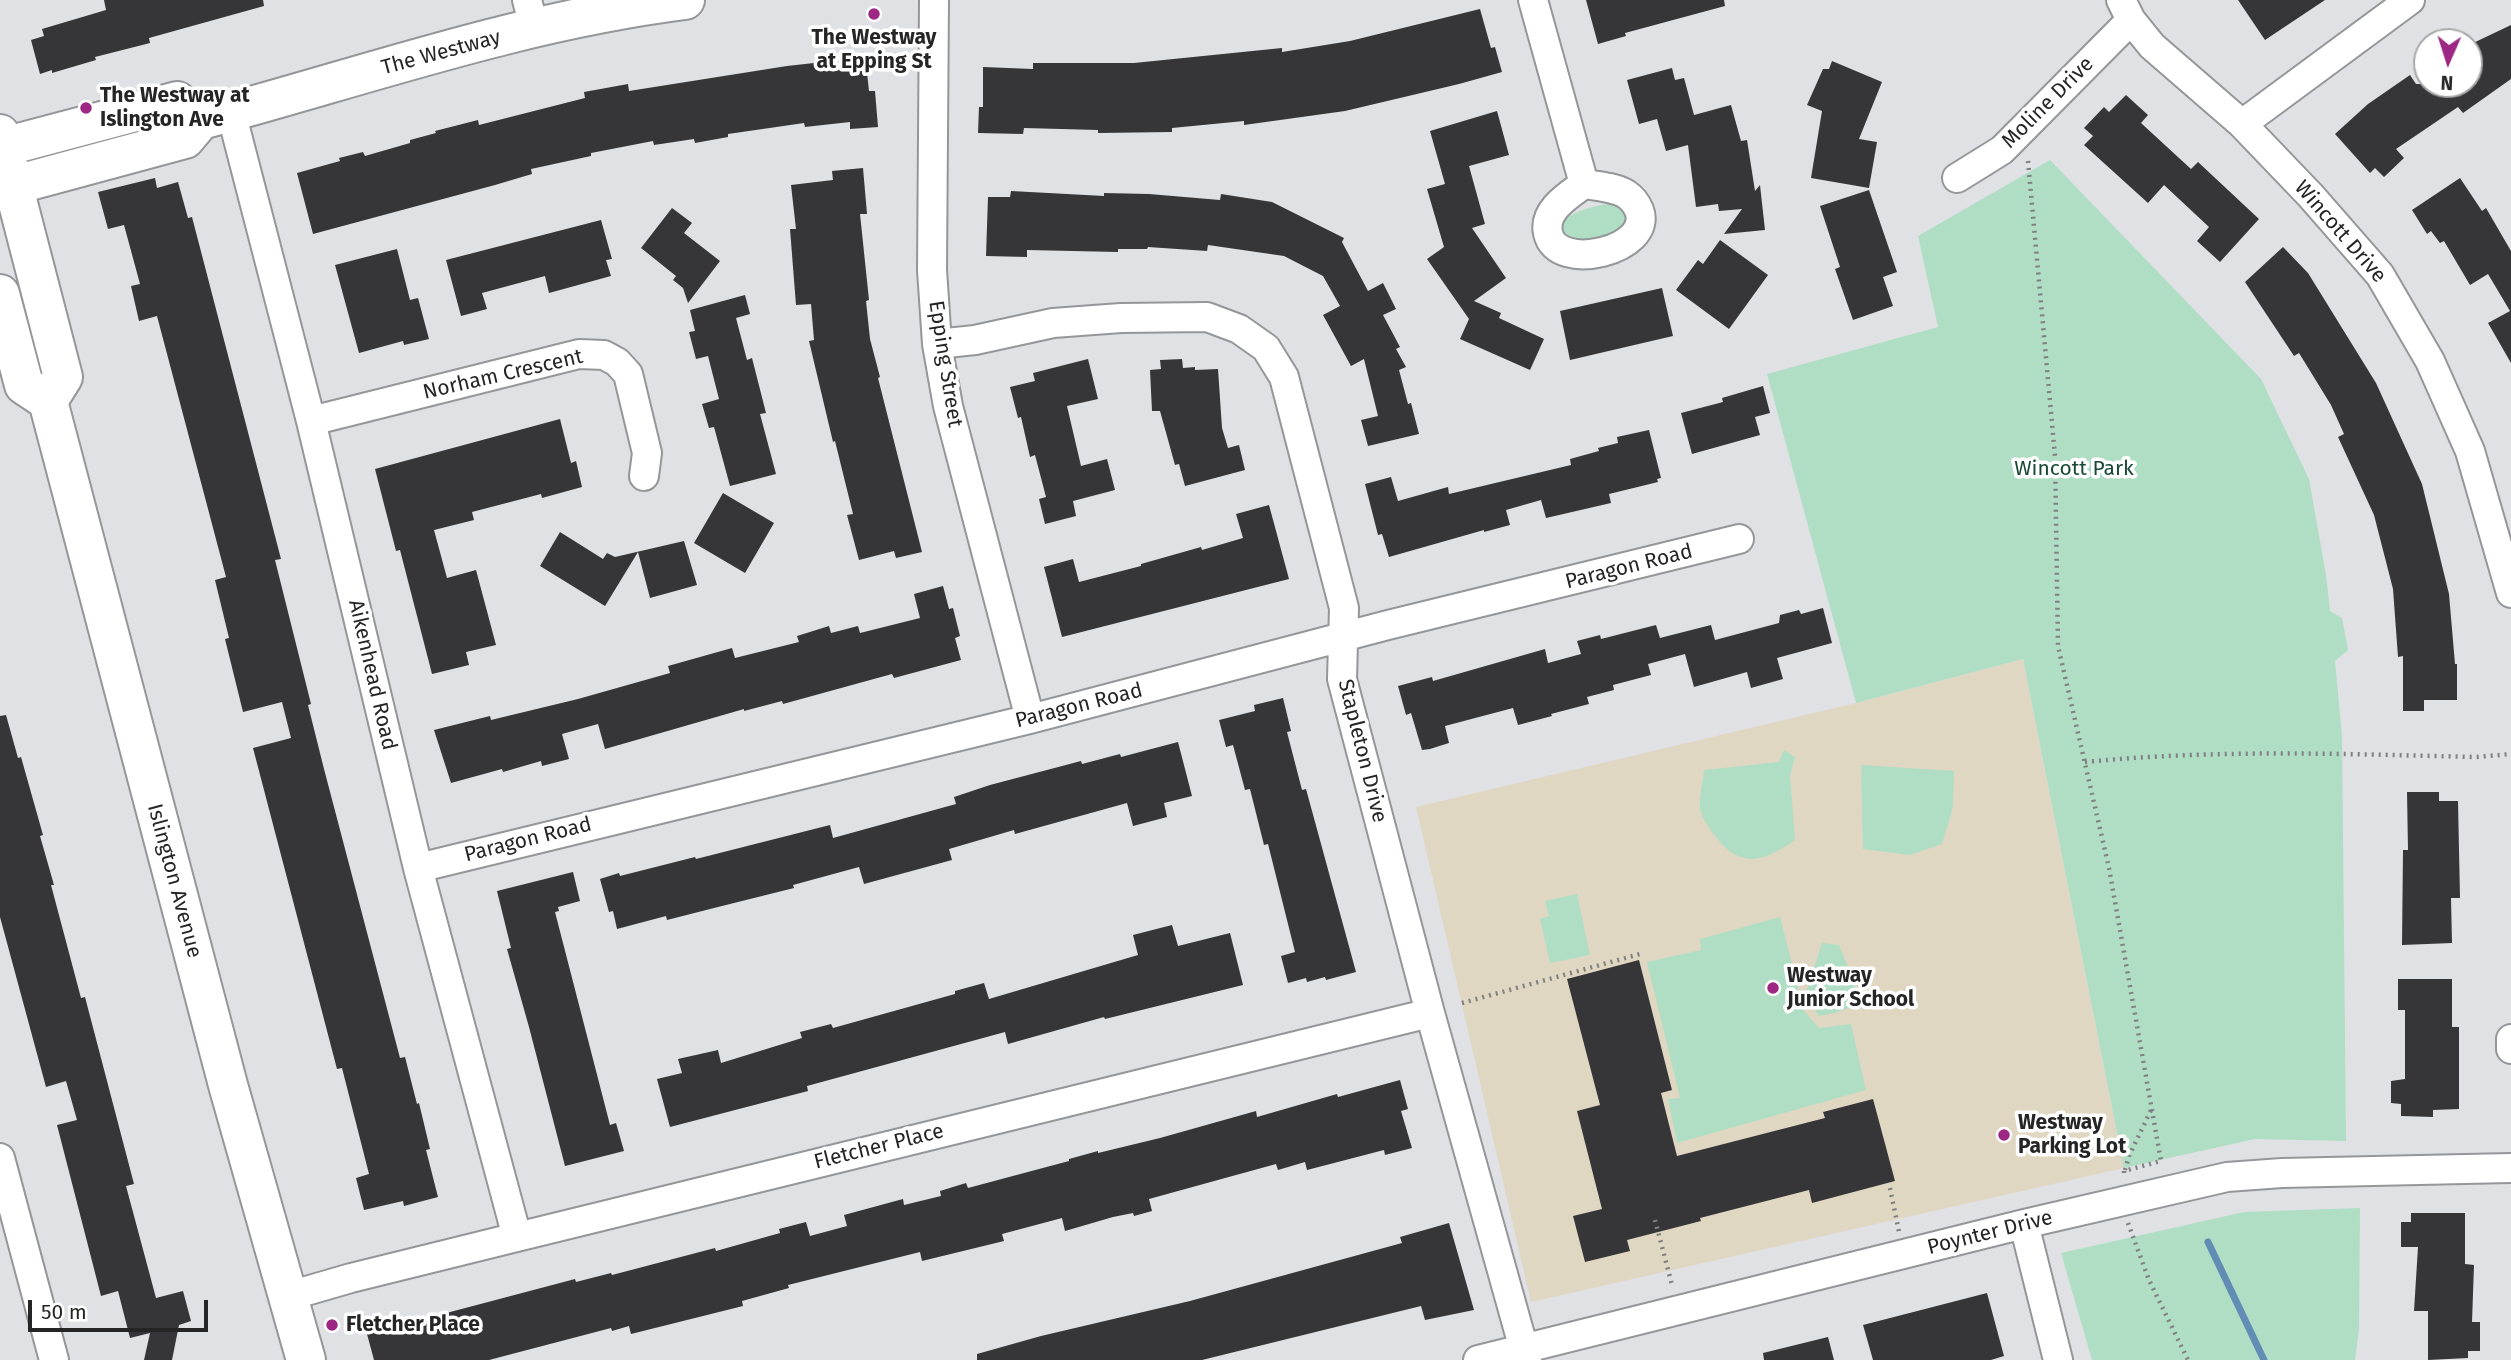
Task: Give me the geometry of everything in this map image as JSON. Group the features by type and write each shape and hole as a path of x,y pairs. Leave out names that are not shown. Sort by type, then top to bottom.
{"main road":[{"name":"The Westway","path":"7,188 185,139 216,116 531,14 594,14 685,0"},
{"path":"0,294 24,385 48,401 64,377 7,188 1,143 177,101 216,116"},
{"name":"Islington Avenue","path":"48,401 228,1085 306,1360"}],"street":[{"name":"Epping Street","path":"934,0 932,270 937,344 948,406 1030,719"},
{"path":"1533,0 1584,184"},
{"path":"2242,124 2410,0"},
{"name":"Wincott Drive","path":"2126,10 2152,46 2242,124 2311,196 2380,275 2430,361 2470,451 2511,593"},
{"name":"Moline Drive","path":"1957,178 2002,150 2024,130 2126,10"},
{"name":"Aikenhead Road","path":"216,116 312,421 418,868 517,1237"},
{"name":"Stapleton Drive","path":"937,344 975,340 1053,323 1121,318 1207,317 1240,329 1266,348 1284,377 1345,608 1342,679 1430,1013 1525,1354"},
{"name":"Norham Crescent","path":"312,421 579,355 604,355 617,362 628,374 647,453 644,475"},
{"name":"Paragon Road","path":"418,868 1030,719 1739,539"},
{"name":"Fletcher Place","path":"289,1296 351,1278 1430,1013"},
{"path":"2511,1039 2511,1048"},
{"path":"0,1158 54,1360"},
{"name":"Poynter Drive","path":"1478,1360 1525,1354 1679,1310 2024,1224 2227,1177 2283,1173 2511,1168"},
{"path":"2024,1224 2058,1360"}],"path":[{"path":"2024,130 2055,456 2058,646 2065,686 2109,868 2161,1161 2124,1171"},
{"path":"2085,762 2160,754 2246,752 2476,757 2511,754"},
{"path":"1461,1003 1640,954"},
{"path":"2152,1108 2124,1171 2124,1202 2127,1219 2149,1280 2188,1360"},
{"path":"1889,1188 1902,1241"},
{"path":"1655,1220 1679,1310"}],"shaded area":[{"name":"Westway Junior School","path":"2023,659 2124,1168 1531,1302 1416,807 1856,703"}],"green space":[{"name":"Wincott Park","path":"2050,160 2261,379 2309,479 2330,611 2342,618 2348,650 2335,661 2342,736 2346,1141 2255,1139 2124,1168 2023,659 1856,703 1767,374 1938,327 1918,236"},
{"path":"1619,203 1626,208 1629,223 1609,235 1584,243 1569,243 1560,230 1568,217 1584,209"},
{"path":"1784,750 1795,757 1790,776 1795,840 1763,857 1744,858 1725,847 1702,815 1700,803 1704,770 1779,762"},
{"path":"1861,765 1954,771 1953,807 1942,844 1910,855 1863,849"},
{"path":"1577,894 1590,955 1550,963 1540,919 1549,916 1545,901"},
{"path":"1780,917 1804,1011 1819,1028 1851,1024 1866,1090 1677,1143 1668,1099 1680,1098 1647,962 1701,950 1700,939"},
{"path":"1822,943 1839,945 1862,1003 1819,1016 1805,995"},
{"path":"2360,1208 2359,1329 2355,1360 2092,1360 2061,1253 2244,1212"}],"building":[{"path":"104,0 263,0 264,6 149,38 150,43 95,57 96,60 40,74 31,40 44,36 42,29 106,10"},
{"path":"1586,0 1724,0 1725,6 1625,33 1626,36 1598,44"},
{"path":"2238,0 2325,0 2265,40"},
{"path":"1480,9 1491,48 1495,47 1502,72 1459,84 1345,111 1244,125 1244,121 1172,128 1172,132 1098,133 1098,130 1024,128 1023,134 978,133 979,107 983,107 983,67 1033,69 1033,63 1134,63 1282,48 1282,52 1350,41"},
{"path":"2511,25 2511,79 2463,113 2458,107 2396,149 2404,158 2384,177 2375,168 2370,173 2335,134 2368,104 2410,75 2413,80 2413,98 2483,98 2483,38"},
{"path":"832,61 832,66 866,63 869,91 875,91 878,127 850,129 850,122 805,127 804,123 728,134 728,137 695,143 694,139 654,145 653,141 591,153 591,156 531,169 532,174 313,234 297,173 340,161 339,158 363,152 365,156 410,143 410,140 436,133 435,131 478,120 479,125 585,98 584,92 628,84 629,91"},
{"path":"1832,61 1882,82 1859,139 1877,142 1869,188 1811,178 1822,111 1807,105 1823,69 1829,69"},
{"path":"1672,68 1675,80 1684,78 1694,115 1731,105 1741,141 1747,140 1755,191 1760,185 1765,230 1724,234 1742,209 1719,211 1718,204 1696,207 1688,145 1666,151 1657,119 1639,124 1627,80"},
{"path":"2126,95 2148,115 2141,123 2191,169 2198,162 2259,219 2220,262 2197,241 2209,227 2164,185 2148,203 2084,145 2093,136 2084,128 2104,107 2109,112"},
{"path":"1497,111 1509,155 1469,166 1485,224 1472,228 1506,278 1474,301 1501,313 1499,318 1544,339 1530,370 1460,339 1469,319 1427,259 1444,247 1427,189 1445,184 1430,131"},
{"path":"863,168 867,214 860,214 869,300 866,301 870,339 922,552 896,558 894,551 859,560 847,515 853,514 809,341 814,340 811,304 796,305 790,229 796,229 791,185 833,180 832,171"},
{"path":"155,178 157,188 178,182 188,218 192,217 281,559 275,560 311,704 308,705 324,769 400,1058 405,1057 417,1104 419,1103 430,1149 426,1150 438,1197 404,1206 403,1201 364,1210 356,1178 369,1174 342,1068 337,1069 253,748 291,738 282,702 243,712 225,639 229,638 215,580 226,577 157,316 139,321 131,286 140,284 124,225 108,229 98,192"},
{"path":"2460,178 2482,211 2486,208 2511,251 2511,363 2488,323 2510,311 2488,274 2470,285 2444,241 2440,243 2431,231 2427,234 2412,210"},
{"path":"1869,190 1897,272 1883,277 1893,306 1853,320 1835,269 1840,267 1820,206"},
{"path":"1011,191 1104,196 1104,193 1149,194 1220,200 1221,194 1272,202 1344,238 1342,242 1368,291 1383,283 1396,309 1383,315 1400,347 1396,349 1406,367 1399,370 1419,434 1368,446 1361,420 1378,416 1364,359 1351,366 1323,315 1340,306 1323,276 1284,256 1208,245 1207,251 1148,247 1118,249 1118,252 1027,250 1027,257 986,256 988,197 1010,197"},
{"path":"672,208 692,223 684,233 720,261 688,303 683,288 673,280 676,276 641,248"},
{"path":"601,220 612,259 606,260 611,276 549,293 545,276 482,293 487,309 461,316 446,260"},
{"path":"1720,240 1768,275 1729,329 1676,290 1698,260 1703,264"},
{"path":"2283,247 2308,273 2376,383 2422,484 2449,594 2457,664 2457,700 2424,700 2424,711 2403,711 2403,656 2398,657 2393,589 2374,515 2338,437 2344,434 2331,405 2299,353 2294,356 2245,282"},
{"path":"397,249 410,300 418,298 429,339 404,345 403,341 359,353 335,265"},
{"path":"1662,288 1673,336 1570,360 1560,311"},
{"path":"745,295 750,314 736,318 747,360 752,358 766,413 760,414 776,474 730,486 714,427 709,428 702,404 719,399 708,356 696,359 689,332 695,331 690,310"},
{"path":"1088,359 1098,399 1067,406 1081,466 1107,459 1115,490 1073,501 1076,516 1045,524 1039,499 1046,497 1035,455 1030,457 1021,417 1018,418 1010,387 1035,381 1033,373"},
{"path":"1182,359 1183,368 1218,369 1222,428 1228,448 1239,445 1245,470 1185,486 1179,464 1175,465 1160,411 1152,411 1150,370 1161,369 1160,360"},
{"path":"1763,386 1770,413 1755,417 1760,435 1692,454 1681,413 1723,402 1722,398"},
{"path":"560,419 571,463 576,461 582,487 542,498 541,494 472,512 474,520 434,530 447,578 476,570 496,645 466,652 469,665 432,674 400,550 396,551 375,469"},
{"path":"1649,430 1661,478 1657,479 1658,482 1609,494 1611,503 1546,518 1541,500 1506,510 1510,525 1389,557 1382,534 1378,535 1365,484 1391,477 1398,501 1448,487 1449,494 1571,465 1570,459 1618,443 1617,437"},
{"path":"723,493 774,523 745,573 694,543"},
{"path":"1269,505 1289,579 1062,637 1044,567 1073,559 1079,582 1201,547 1202,550 1243,538 1236,514"},
{"path":"560,532 603,559 607,553 615,557 684,541 697,585 650,598 638,552 605,606 540,566"},
{"path":"943,586 949,609 953,608 960,636 955,638 961,660 894,678 892,674 783,704 782,701 744,709 605,749 598,724 562,734 569,759 542,766 541,761 451,783 434,730 490,716 491,720 578,699 670,673 668,666 732,648 735,658 799,642 797,636 829,626 831,633 858,626 860,633 920,618 914,594"},
{"path":"1823,608 1832,643 1777,658 1783,679 1751,688 1747,672 1694,687 1685,654 1648,664 1651,675 1613,685 1614,690 1587,697 1589,704 1551,714 1552,716 1518,725 1513,708 1445,726 1449,743 1430,749 1422,750 1411,713 1406,715 1398,686 1432,677 1433,681 1545,649 1548,663 1581,654 1577,641 1600,635 1601,639 1656,625 1660,638 1711,625 1715,640 1779,623 1780,615 1799,610 1801,614"},
{"path":"1283,698 1291,731 1287,732 1302,790 1306,789 1356,972 1326,980 1325,977 1307,982 1306,978 1288,983 1281,956 1295,952 1268,844 1264,845 1250,789 1245,790 1233,745 1226,747 1219,720 1255,711 1254,705"},
{"path":"6,715 43,835 40,836 54,885 51,885 81,998 85,997 134,1184 126,1186 156,1298 183,1291 191,1321 179,1325 172,1360 144,1360 150,1333 130,1338 118,1291 101,1296 57,1125 77,1120 66,1081 46,1087 0,917 0,716"},
{"path":"1178,742 1192,796 1164,803 1167,817 1133,826 1127,803 1015,834 1014,830 949,849 952,860 864,884 859,867 793,885 794,888 667,920 666,916 617,929 613,911 609,912 600,879 695,857 696,859 830,825 833,838 956,804 954,797 990,785 1081,761 1082,764 1120,754 1121,757"},
{"path":"2407,792 2439,792 2439,801 2458,801 2460,898 2451,898 2452,943 2402,945 2403,850 2408,850"},
{"path":"573,872 580,901 558,907 559,911 555,912 610,1125 616,1123 624,1151 565,1166 507,949 511,948 497,891"},
{"path":"1172,925 1178,946 1230,933 1243,985 1105,1019 1104,1017 1008,1044 1005,1032 807,1086 808,1091 670,1127 657,1079 682,1073 678,1059 718,1050 721,1063 802,1038 800,1032 831,1024 833,1028 955,994 955,991 984,983 989,999 1138,955 1133,935"},
{"path":"1639,960 1672,1090 1661,1093 1677,1156 1825,1118 1823,1112 1873,1099 1895,1181 1812,1203 1809,1190 1700,1218 1701,1221 1627,1240 1630,1251 1585,1262 1573,1216 1602,1209 1577,1111 1600,1105 1567,979"},
{"path":"2398,979 2452,979 2452,1027 2459,1027 2459,1109 2433,1110 2433,1117 2401,1116 2401,1104 2391,1103 2391,1081 2405,1079 2405,1010 2398,1010"},
{"path":"1400,1080 1408,1109 1401,1111 1412,1148 1385,1155 1384,1150 1307,1170 1305,1162 1278,1170 1276,1164 1149,1199 1152,1211 1134,1216 1133,1213 1113,1217 1065,1231 1062,1218 1002,1234 1004,1241 922,1261 920,1252 788,1285 789,1288 742,1301 743,1306 631,1334 629,1326 612,1331 611,1328 489,1360 374,1360 367,1334 575,1279 576,1282 611,1273 612,1275 715,1248 716,1251 780,1233 779,1229 806,1222 810,1236 847,1226 844,1215 903,1199 904,1205 941,1196 940,1191 966,1183 968,1188 1098,1151 1160,1138 1256,1111 1257,1117 1337,1094 1338,1097"},
{"path":"2411,1213 2465,1213 2465,1264 2474,1265 2472,1322 2480,1322 2480,1351 2468,1351 2468,1358 2428,1360 2428,1311 2414,1311 2418,1247 2401,1247 2401,1222 2411,1222"},
{"path":"1449,1223 1474,1310 1425,1320 1421,1306 1202,1360 977,1360 977,1354 1041,1336 1190,1301 1402,1243 1400,1237"},
{"path":"1987,1293 2004,1356 1991,1360 1873,1360 1863,1325"},
{"path":"1828,1337 1834,1360 1764,1360 1763,1353"}],"waterway":[{"path":"2208,1242 2264,1360"}],"place":[{"name":"The Westway at Epping St","path":"874,14"},
{"name":"The Westway at Islington Ave","path":"86,108"},
{"name":"Westway Junior School","path":"1773,988"},
{"name":"Westway Parking Lot","path":"2004,1135"},
{"name":"Fletcher Place","path":"332,1325"}]}
